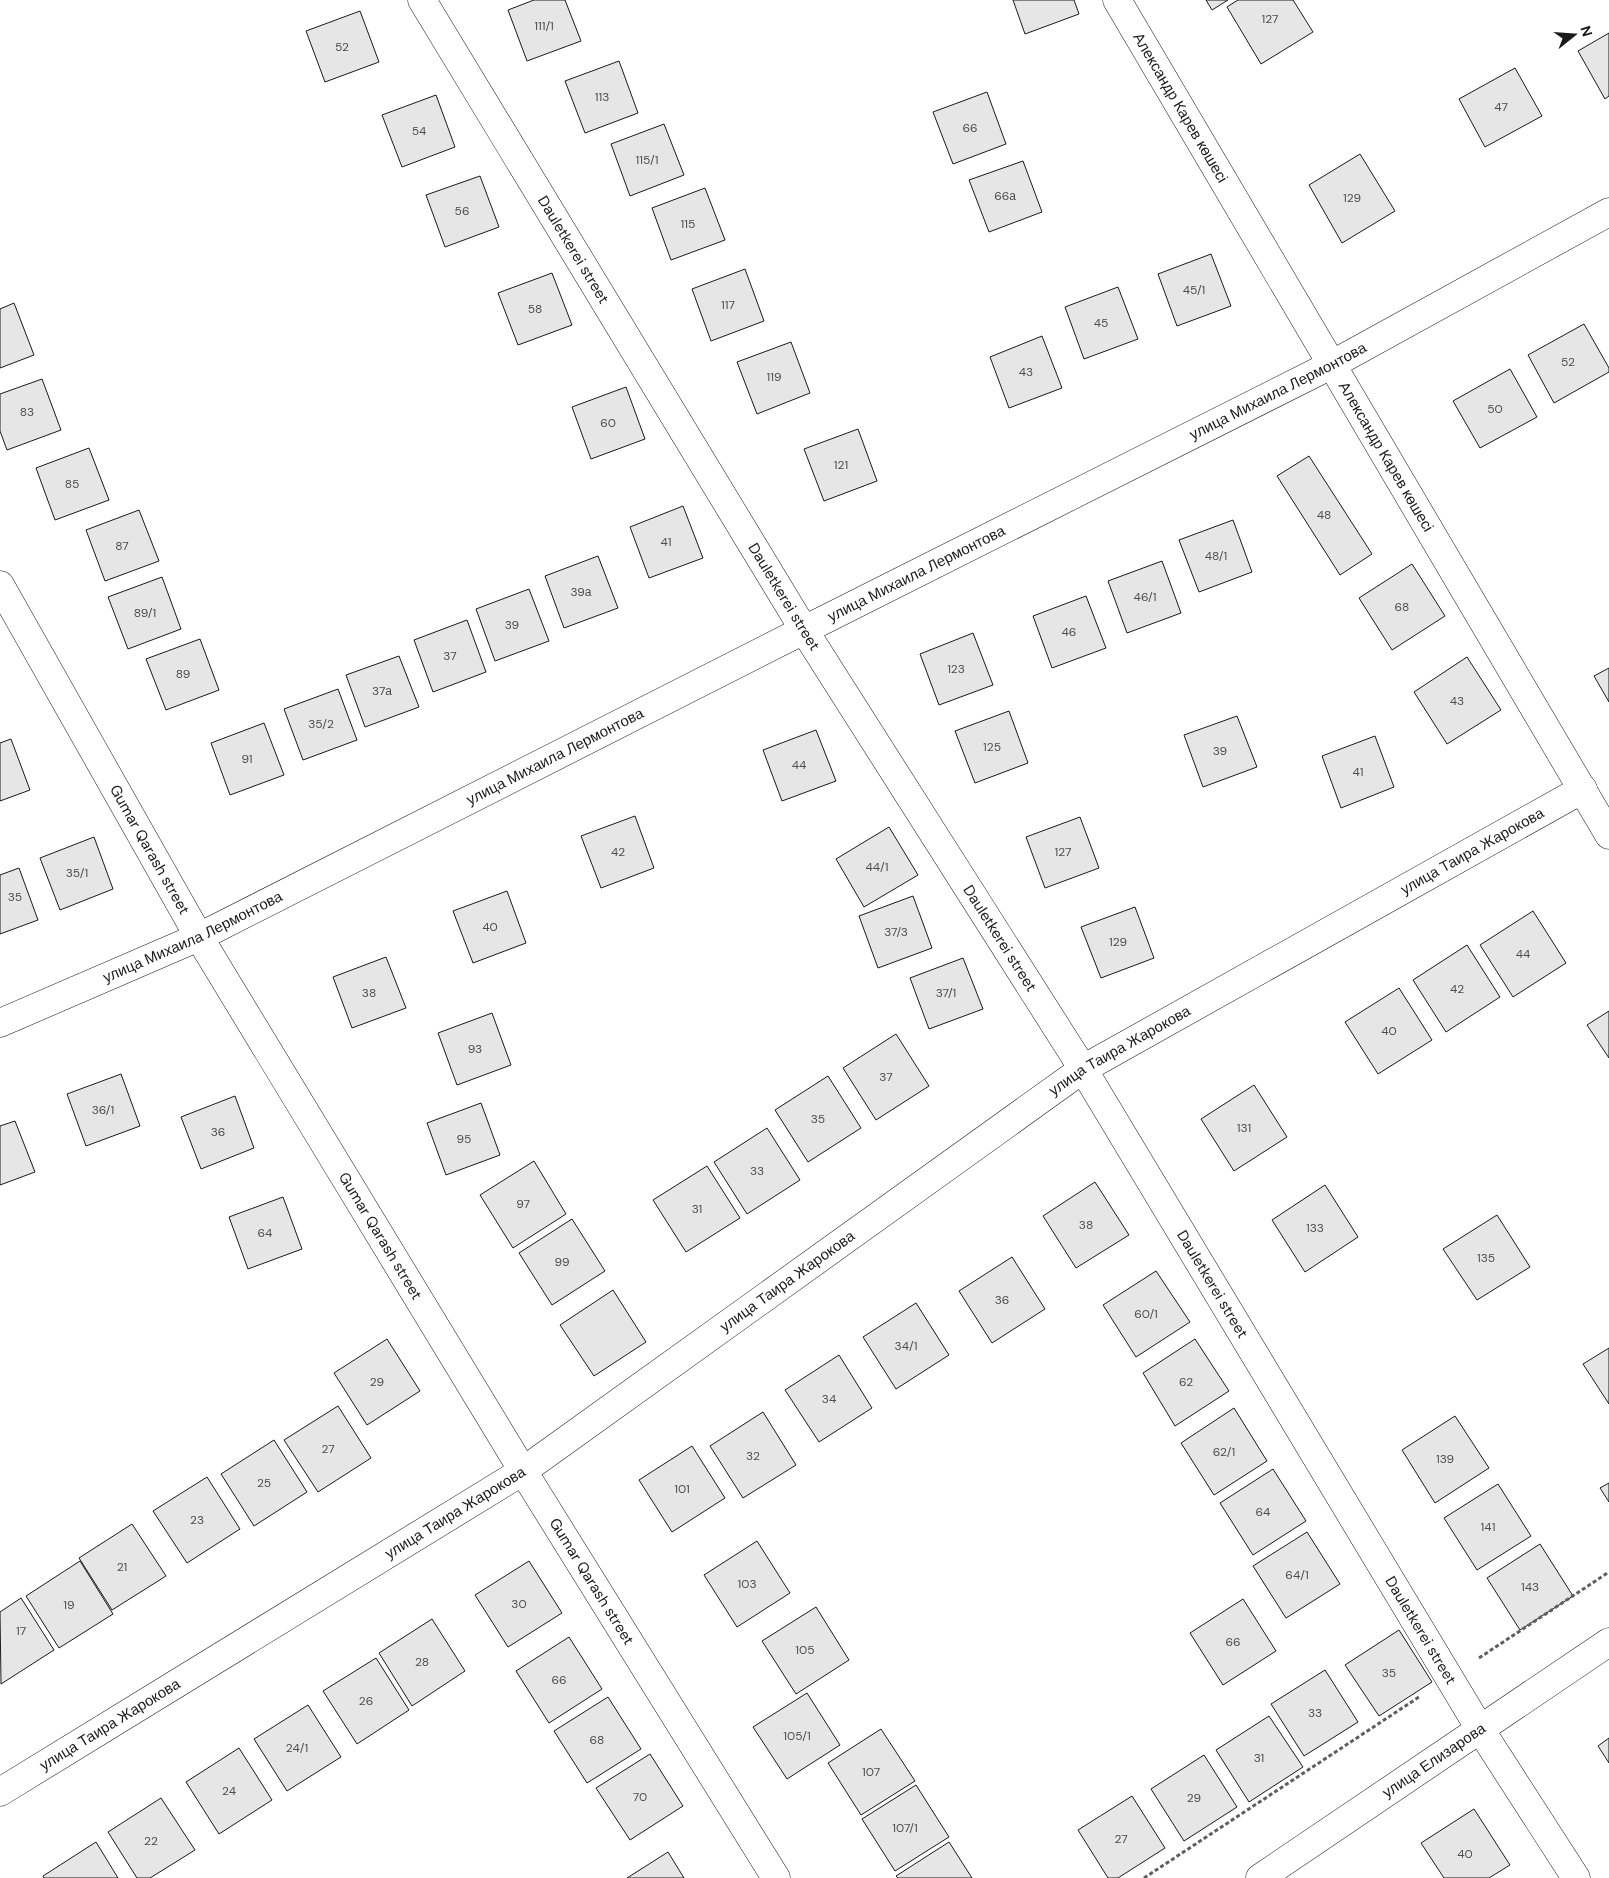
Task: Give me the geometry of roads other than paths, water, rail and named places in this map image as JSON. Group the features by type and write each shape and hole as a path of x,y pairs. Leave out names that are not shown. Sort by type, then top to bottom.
{"street":[{"name":"Dauletkerei street","path":"422,0 804,630 1083,1070 1480,1729 1576,1878"},
{"name":"Александр Карев көшесі","path":"1117,0 1609,835"},
{"name":"улица Михаила Лермонтова","path":"0,1023 199,938 804,630 1332,365 1609,212"},
{"name":"Gumar Qarash street","path":"0,585 199,938 523,1471 776,1878"},
{"name":"улица Таира Жарокова","path":"0,1792 523,1471 1083,1070 1583,789"},
{"name":"улица Елизарова","path":"1260,1878 1609,1642"}]}
